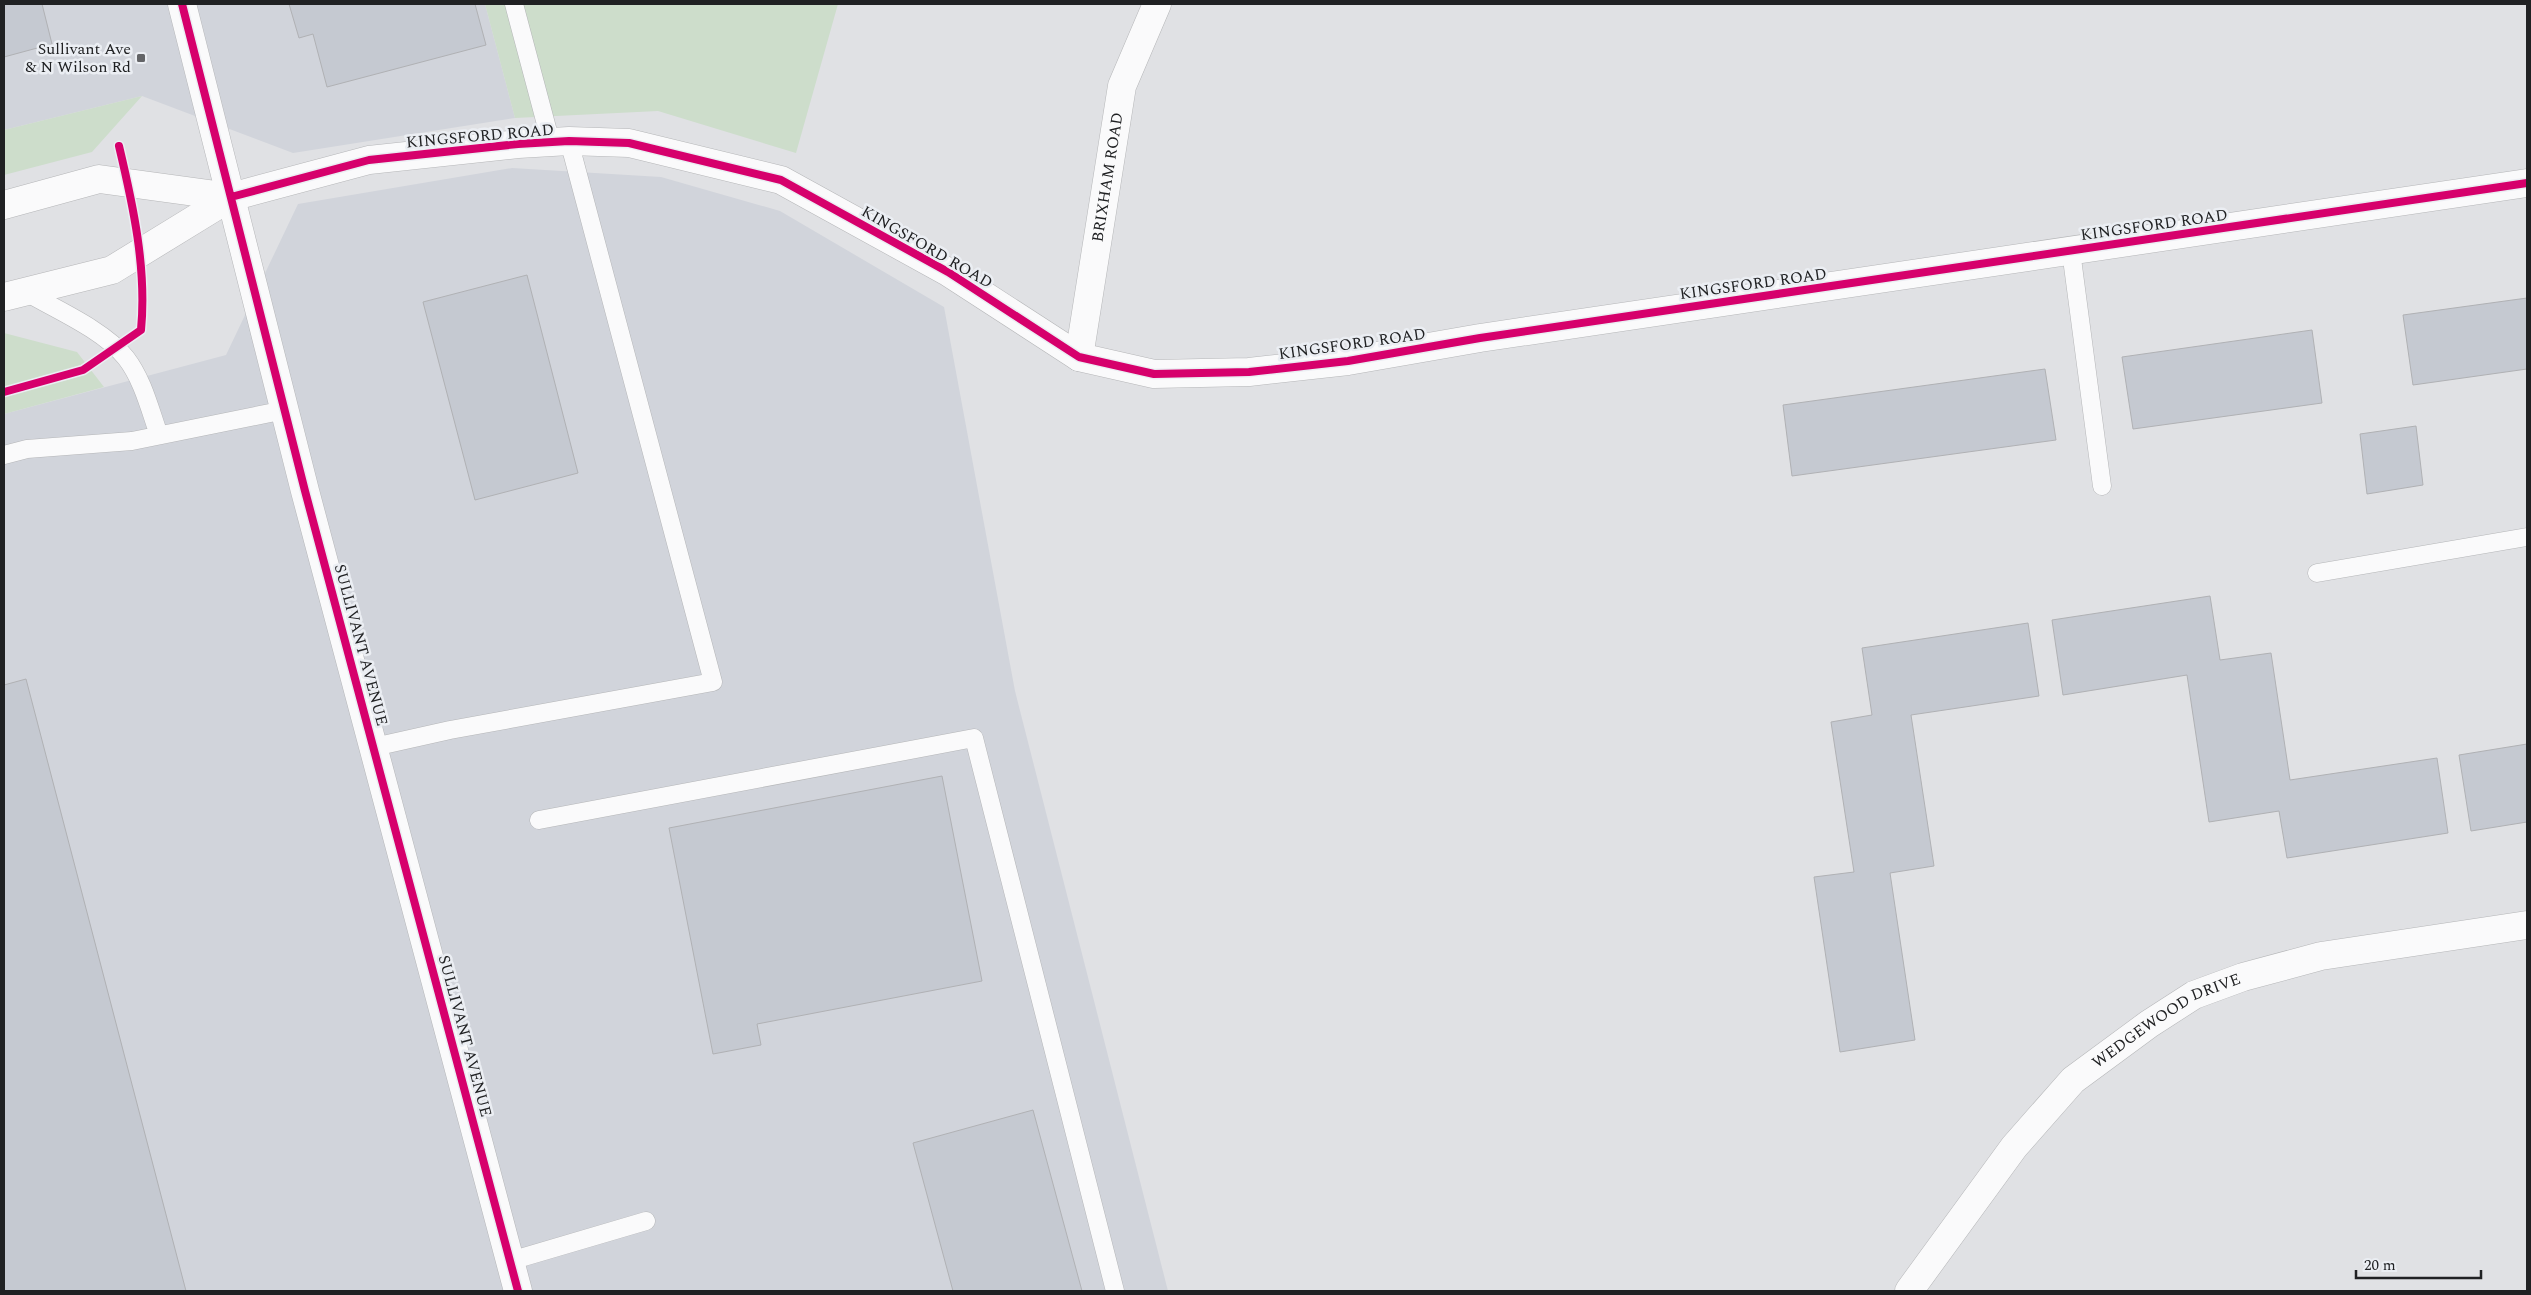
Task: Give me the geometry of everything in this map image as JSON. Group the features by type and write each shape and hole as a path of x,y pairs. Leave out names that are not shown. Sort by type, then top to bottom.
{"street":[{"name":"SULLIVANT AVENUE","path":"182,4 285,410 518,1291"},
{"name":"BRIXHAM ROAD","path":"1079,357 1122,86 1157,4"},
{"name":"KINGSFORD ROAD","path":"230,197 369,160 518,144 560,142 629,143 781,180 948,272 1079,357 1154,374 1249,372 1348,361 1480,338 2527,183"},
{"path":"4,204 99,179 230,197"},
{"path":"14,294 112,270 230,197"},
{"name":"WEDGEWOOD DRIVE","path":"1909,1291 2014,1147 2074,1080 2149,1024 2194,995 2243,977 2321,956 2527,925"}],"lane":[{"path":"374,747 450,730 713,682 560,142 514,4"},
{"path":"2071,251 2102,486"},
{"path":"14,294 104,337 126,358 145,394 159,435"},
{"path":"4,455 27,448 132,441 285,410"},
{"path":"2317,573 2527,537"},
{"path":"539,820 974,738 1115,1291"},
{"path":"510,1261 646,1221"}],"shaded area":[{"path":"4,4 485,4 515,118 293,153 142,96 4,130"},
{"path":"512,168 661,177 780,211 944,307 1015,691 1168,1291 4,1291 4,414 226,355 298,204"}],"green space":[{"path":"485,4 838,4 796,153 658,111 515,118"},
{"path":"142,96 92,152 4,175 4,130"},
{"path":"4,333 77,352 104,387 4,414"}],"building":[{"path":"4,4 42,4 52,44 4,57"},
{"path":"289,4 475,4 486,45 327,87 313,34 299,38"},
{"path":"527,275 578,473 475,500 423,302"},
{"path":"2527,298 2527,369 2413,385 2403,315"},
{"path":"2312,330 2322,403 2133,429 2122,357"},
{"path":"2045,369 2056,440 1792,476 1783,405"},
{"path":"2416,426 2423,485 2367,494 2360,434"},
{"path":"2210,596 2220,660 2271,653 2290,780 2437,758 2448,833 2287,858 2279,811 2209,822 2187,675 2063,695 2052,620"},
{"path":"2028,623 2039,696 1911,715 1934,866 1890,873 1915,1040 1840,1052 1814,877 1854,872 1831,722 1872,715 1862,648"},
{"path":"26,679 186,1291 4,1291 4,685"},
{"path":"2527,744 2527,822 2471,831 2459,755"},
{"path":"942,776 982,981 757,1024 761,1045 713,1054 669,828"},
{"path":"1033,1110 1082,1291 953,1291 913,1143"}],"cycle path":[{"path":"182,4 305,491 518,1291"},
{"path":"231,197 369,160 518,144 569,141 629,143 781,180 948,272 1079,357 1154,374 1249,372 1348,361 1480,338 2527,183"},
{"path":"4,392 83,370 141,330 142,284 138,237 119,146"}],"place":[{"name":"Sullivant Ave & N Wilson Rd","path":"141,58"}]}
